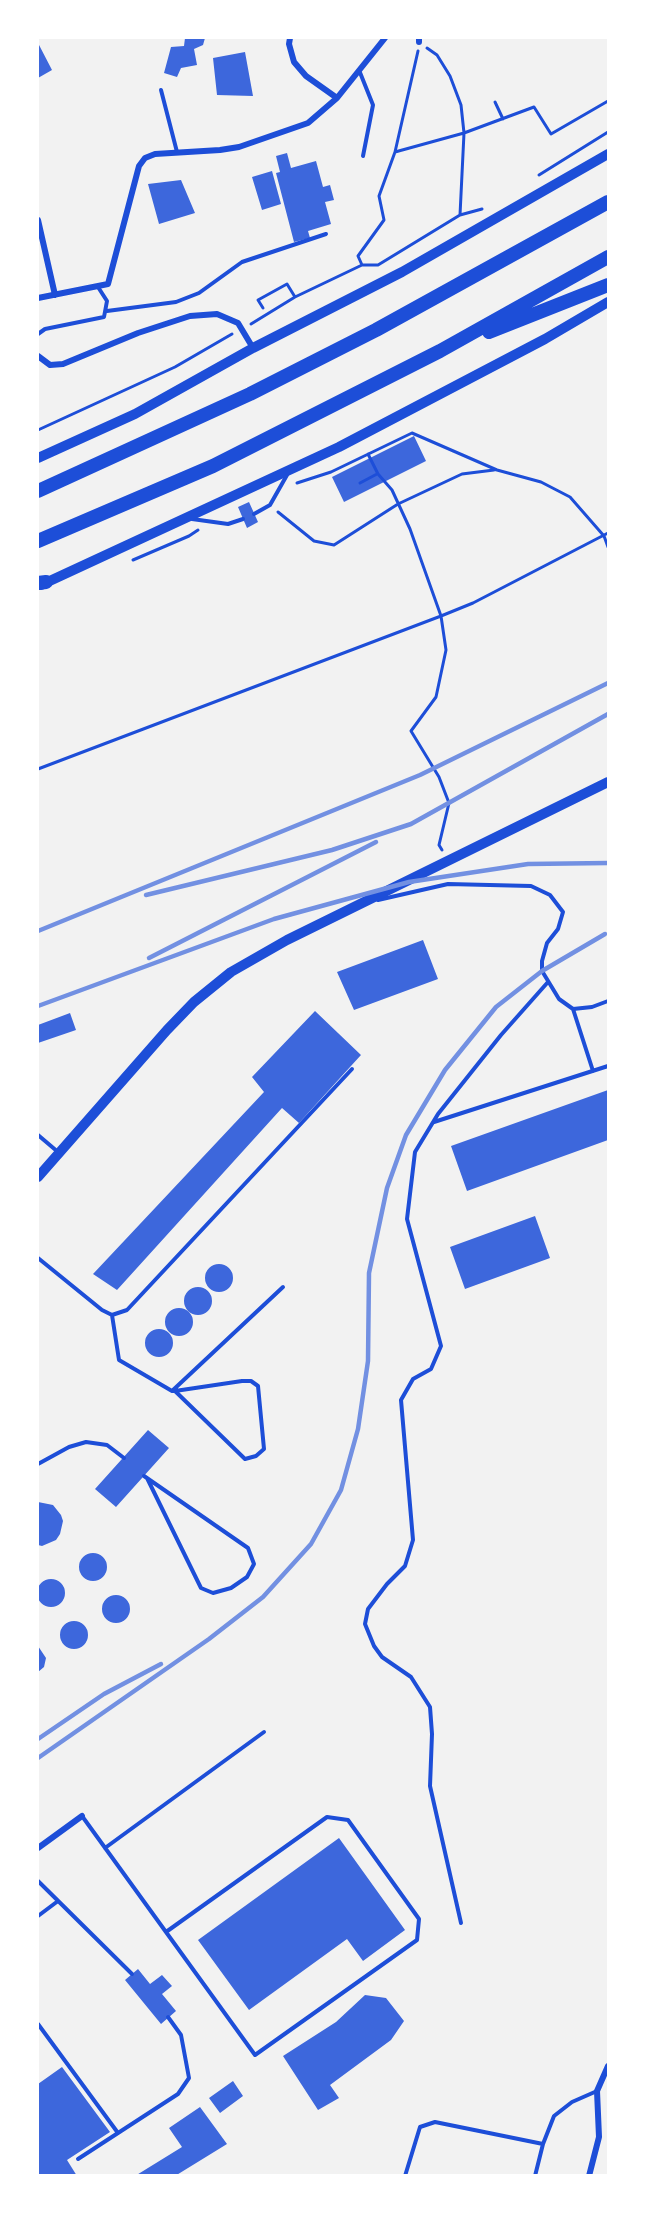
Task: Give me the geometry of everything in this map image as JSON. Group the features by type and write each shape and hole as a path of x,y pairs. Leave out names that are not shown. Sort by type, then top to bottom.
{"highway":[{"path":"38,491 240,398 366,335 609,202"},
{"path":"38,541 213,466 440,351 609,257"},
{"path":"440,351 609,285"}],"street":[{"path":"290,38 289,44 294,62 306,76 337,98"},
{"path":"38,298 108,284 112,276 139,166 154,154 239,147 300,126 316,118 337,98 385,38"},
{"path":"38,458 135,414 253,348 402,272 609,154"},
{"path":"38,220 55,295"},
{"path":"40,584 290,471 486,371 609,302"},
{"path":"38,356 50,365 63,364 138,333 190,316 217,314 232,318 242,328 253,348"},
{"path":"38,1177 194,1002 231,972 287,940 609,782"},
{"path":"38,1848 82,1815"},
{"path":"589,2175 599,2137 597,2091 609,2066"}],"lane":[{"path":"359,70 373,105 363,156"},
{"path":"160,90 178,153"},
{"path":"107,311 176,302 199,292 242,262 326,234"},
{"path":"38,334 45,329 104,317 107,311 107,301 98,287"},
{"path":"254,514 270,505 290,471"},
{"path":"189,518 228,524 243,519"},
{"path":"365,903 448,884 531,886 550,895 563,912 558,929 547,943 542,971 559,999 573,1009 593,1071"},
{"path":"460,1923 430,1786 432,1734 430,1707 411,1677 382,1657 374,1646 365,1624 368,1609 387,1584 405,1566 413,1540 401,1400 413,1379 431,1369 441,1347 407,1219 415,1152 433,1122 501,1035 548,982"},
{"path":"573,1009 592,1007 609,1001"},
{"path":"433,1122 609,1066"},
{"path":"38,1258 102,1310 112,1315 127,1310 352,1069"},
{"path":"38,1135 59,1152"},
{"path":"173,1391 284,1287"},
{"path":"112,1315 119,1360 173,1391 245,1459 256,1456 264,1449 258,1386 251,1381 173,1391"},
{"path":"38,1464 69,1447 86,1442 107,1445 124,1458"},
{"path":"146,1477 248,1548 254,1564 247,1576 231,1588 213,1593 201,1588 146,1477"},
{"path":"105,1848 264,1732"},
{"path":"82,1815 105,1848 255,2055 417,1940 419,1919 348,1820 327,1817 166,1932"},
{"path":"38,1881 132,1974"},
{"path":"38,1916 58,1901"},
{"path":"78,2160 178,2094 189,2078 180,2035 168,2017"},
{"path":"38,2024 118,2133"},
{"path":"535,2175 543,2144 554,2116 572,2102 597,2091"},
{"path":"405,2175 420,2127 435,2122 543,2144"}],"path":[{"path":"362,265 358,256 384,220 379,196 395,152 419,40 437,55 450,76 461,105 464,133 459,214"},
{"path":"395,152 464,133 534,107 551,134 609,101"},
{"path":"495,102 503,119"},
{"path":"532,179 609,132"},
{"path":"38,430 174,367 295,297 362,265 378,265 459,214 485,208"},
{"path":"262,308 258,300 287,284 295,297"},
{"path":"331,472 412,433 497,470 541,482 570,496 604,536 609,547"},
{"path":"368,454 378,474 392,490 441,616 446,650 436,697 411,731 438,777 449,802 439,845 450,861"},
{"path":"270,505 314,542 334,545 398,504 462,474 478,470 497,470"},
{"path":"360,483 378,474"},
{"path":"38,769 441,616 609,533"}],"building":[{"path":"185,38 205,38 203,45 194,49 197,65 181,68 177,77 164,73 171,47 184,46"},
{"path":"38,43 52,70 38,78"},
{"path":"245,52 253,96 217,95 213,58"},
{"path":"287,153 291,168 316,161 323,187 330,185 334,200 325,202 331,224 308,231 310,238 294,242 276,173 280,172 276,156"},
{"path":"272,171 281,204 262,210 252,177"},
{"path":"181,180 195,213 159,224 148,184"},
{"path":"414,436 426,461 344,502 332,477"},
{"path":"249,502 258,522 247,528 238,507"},
{"path":"423,940 438,979 354,1010 337,972"},
{"path":"315,1011 361,1055 299,1123 282,1108 117,1290 93,1274 264,1092 252,1077"},
{"path":"70,1013 76,1030 38,1043 38,1025"},
{"path":"608,1090 608,1140 467,1191 451,1146"},
{"path":"535,1216 550,1258 465,1289 450,1247"},
{"path":"219,1264 229,1268 233,1278 229,1288 219,1292 209,1288 205,1278 209,1268"},
{"path":"198,1287 208,1291 212,1301 208,1311 198,1315 188,1311 184,1301 188,1291"},
{"path":"179,1308 189,1312 193,1322 189,1332 179,1336 169,1332 165,1322 169,1312"},
{"path":"159,1329 169,1333 173,1343 169,1353 159,1357 149,1353 145,1343 149,1333"},
{"path":"148,1430 169,1448 116,1507 95,1489"},
{"path":"38,1502 53,1505 63,1521 56,1540 42,1546 38,1545"},
{"path":"93,1553 103,1557 107,1567 103,1577 93,1581 83,1577 79,1567 83,1557"},
{"path":"51,1579 61,1583 65,1593 61,1603 51,1607 41,1603 37,1593 41,1583"},
{"path":"116,1595 126,1599 130,1609 126,1619 116,1623 106,1619 102,1609 106,1599"},
{"path":"74,1621 84,1625 88,1635 84,1645 74,1649 64,1645 60,1635 64,1625"},
{"path":"38,1646 46,1658 44,1667 38,1672"},
{"path":"339,1838 405,1930 363,1961 347,1939 249,2010 198,1940"},
{"path":"138,1969 150,1984 162,1975 172,1986 162,1994 176,2011 161,2024 125,1980"},
{"path":"365,1995 386,1998 404,2021 391,2040 330,2085 339,2098 318,2110 283,2056 336,2022"},
{"path":"62,2067 110,2132 67,2160 77,2176 38,2176 38,2084"},
{"path":"233,2081 243,2096 220,2113 209,2098"},
{"path":"200,2107 227,2144 175,2176 135,2176 182,2147 169,2128"}],"railway":[{"path":"38,931 420,775 608,683"},
{"path":"146,895 332,850 411,824 608,714"},
{"path":"149,958 376,842"},
{"path":"38,1006 274,919 409,882 528,864 608,863"},
{"path":"38,1758 209,1639 263,1597 311,1544 341,1490 358,1429 368,1361 369,1273 387,1188 406,1135 445,1070 496,1007 542,971 605,934"},
{"path":"38,1739 104,1694 161,1664"}]}
